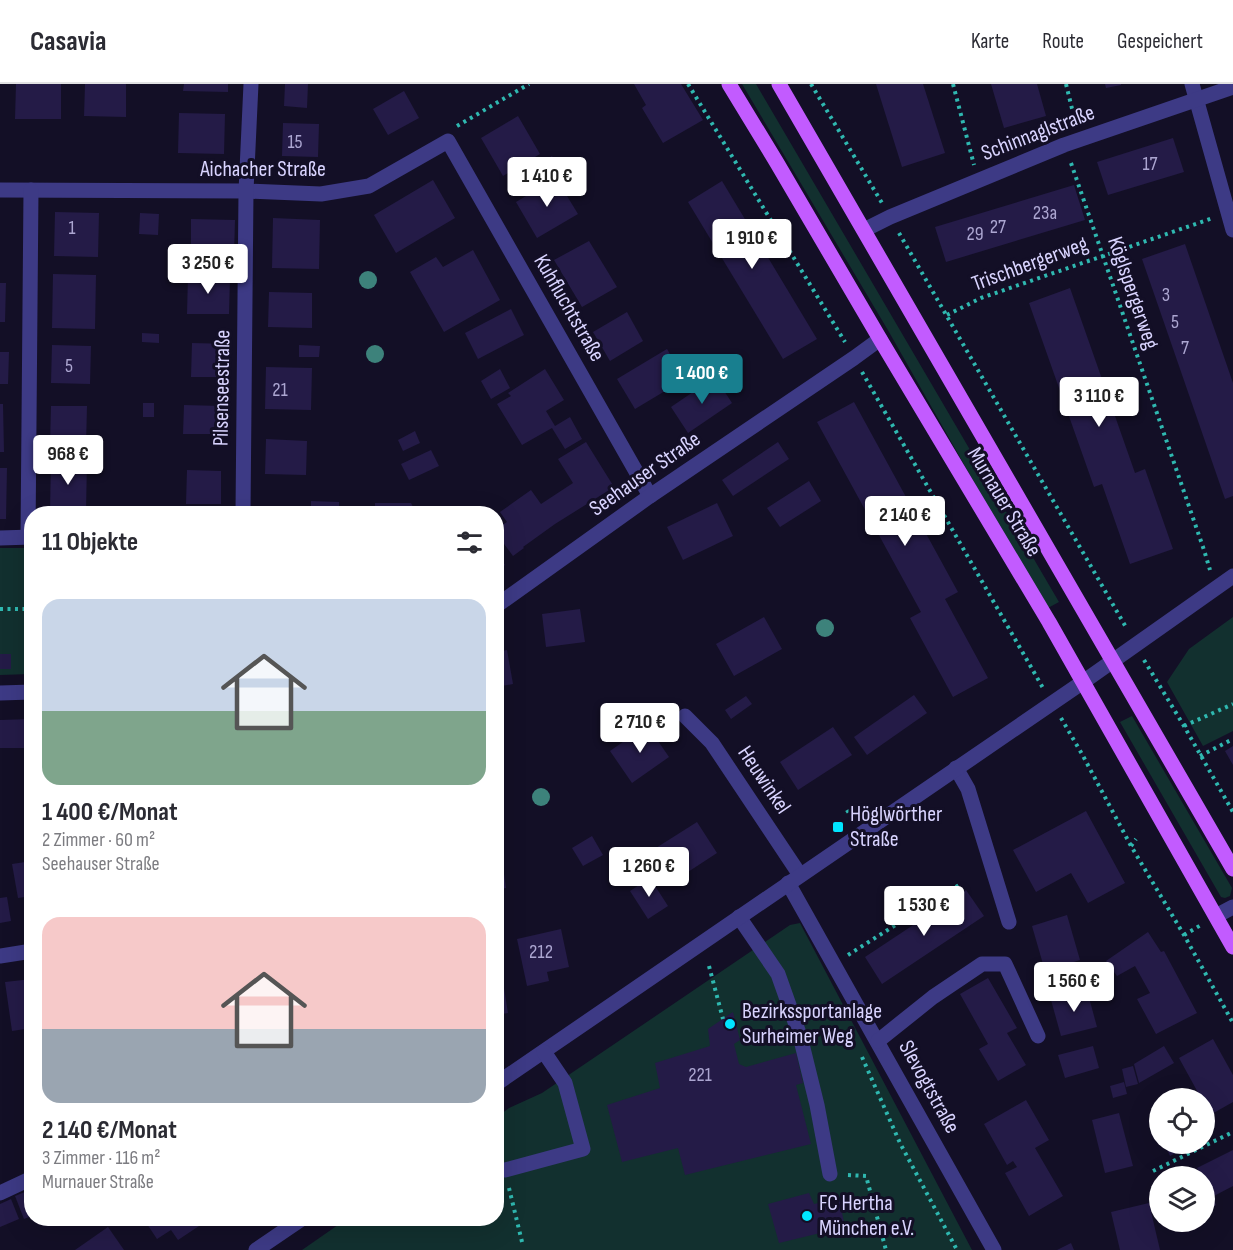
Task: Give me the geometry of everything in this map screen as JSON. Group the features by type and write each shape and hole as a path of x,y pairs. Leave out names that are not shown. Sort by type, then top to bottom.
{"main road":[{"name":"Murnauer Straße","path":"729,84 1049,622 1233,947"},
{"name":"Murnauer Straße","path":"779,84 1233,869"}],"street":[{"name":"Pilsenseestraße","path":"243,506 246,192 251,84"},
{"name":"Schinnaglstraße","path":"864,230 890,217 1194,91 1233,87"},
{"path":"1194,91 1233,230"},
{"name":"Aichacher Straße","path":"0,190 321,194 369,186 448,141"},
{"name":"Kuhfluchtstraße","path":"448,141 650,496"},
{"path":"30,506 31,190"},
{"name":"Seehauser Straße","path":"504,600 650,496 880,339"},
{"path":"0,537 24,537"},
{"path":"504,1079 1083,682 1233,576"},
{"path":"0,693 24,692"},
{"name":"Heuwinkel","path":"685,716 712,743 794,879"},
{"path":"956,768 968,789 1009,922"},
{"name":"Slevogtstraße","path":"794,879 834,964 994,1250"},
{"path":"1216,916 1233,907"},
{"path":"738,917 778,974 800,1036 817,1105 830,1174"},
{"path":"0,956 24,952"},
{"path":"878,1041 933,997 982,964 1005,964 1038,1036"},
{"path":"505,1170 584,1149 566,1083 544,1052"},
{"path":"0,1193 24,1182"},
{"path":"256,1250 291,1226"}],"path":[{"path":"448,141 454,128 529,84"},
{"path":"688,84 854,358 1036,676"},
{"path":"811,84 1121,617"},
{"path":"953,84 978,181"},
{"path":"1066,84 1080,139"},
{"name":"Köglspergerweg","path":"1064,145 1204,550 1215,589"},
{"name":"Trischbergerweg","path":"947,315 981,298 1228,213"},
{"path":"0,609 24,609"},
{"path":"1148,667 1233,812"},
{"path":"1184,726 1233,704"},
{"path":"1064,723 1131,846 1233,1023"},
{"path":"1200,756 1233,739"},
{"path":"847,810 850,815"},
{"path":"1131,846 1136,839"},
{"path":"834,964 959,885"},
{"path":"709,966 723,1019"},
{"path":"860,1054 900,1143 957,1250"},
{"path":"1164,1166 1233,1132"},
{"path":"830,1174 866,1176 886,1250"}],"green space":[{"path":"742,84 756,84 1059,602 1046,609 889,332"},
{"path":"0,548 24,548 24,674 0,675"},
{"path":"1233,617 1233,731 1203,746 1167,682 1189,649"},
{"path":"1132,716 1232,888 1230,896 1221,897 1120,722"},
{"name":"Bezirkssportanlage Surheimer Weg","path":"800,923 972,1250 302,1250 336,1226 504,1226 504,1112 542,1093 790,925"}],"building":[{"path":"16,84 61,84 61,119 15,119"},
{"path":"85,84 126,84 126,117 84,116"},
{"path":"184,84 228,84 228,92 183,91"},
{"path":"285,84 308,84 307,108 284,106"},
{"path":"634,84 681,84 703,120 663,143 642,108 646,105"},
{"path":"876,84 923,84 945,153 902,167"},
{"path":"991,84 1037,84 1046,116 1004,128"},
{"path":"1105,84 1121,84 1121,85 1106,88"},
{"path":"404,91 419,118 388,135 373,109"},
{"path":"179,113 225,114 224,154 178,153"},
{"path":"518,116 540,154 503,176 481,138"},
{"path":"283,123 319,124 318,157 282,156"},
{"path":"1173,138 1184,172 1108,195 1097,162"},
{"path":"552,156 561,171 540,184 531,169"},
{"path":"556,178 578,214 537,238 516,202"},
{"path":"433,180 455,218 396,253 374,215"},
{"path":"722,181 817,339 783,359 688,202"},
{"path":"1074,185 1085,220 946,262 935,227"},
{"path":"55,212 99,213 98,257 54,256"},
{"path":"140,213 159,214 158,235 139,234"},
{"path":"273,218 320,220 319,269 272,268"},
{"path":"191,219 235,220 234,255 191,253"},
{"path":"589,241 617,287 582,307 554,260"},
{"path":"1185,244 1233,383 1233,496 1225,499 1142,259"},
{"path":"473,250 500,300 444,332 410,272 436,257 443,267"},
{"path":"53,274 96,275 95,329 52,328"},
{"path":"188,275 230,276 229,314 187,314"},
{"path":"0,283 6,283 5,322 0,322"},
{"path":"1070,288 1135,473 1145,469 1173,549 1130,564 1102,484 1094,487 1029,303"},
{"path":"269,292 312,293 312,328 268,327"},
{"path":"511,309 524,335 478,359 465,333"},
{"path":"627,312 643,341 610,361 593,332"},
{"path":"142,333 159,334 159,343 142,342"},
{"path":"192,343 230,344 229,377 191,377"},
{"path":"52,345 91,346 90,384 51,383"},
{"path":"299,345 320,346 319,357 299,357"},
{"path":"667,349 685,379 635,409 617,379"},
{"path":"0,352 9,352 8,384 0,384"},
{"path":"266,367 312,368 311,410 265,409"},
{"path":"500,369 510,388 491,399 481,381"},
{"path":"545,369 564,400 546,411 555,426 570,417 582,439 565,449 552,428 522,445 497,404 511,396 508,393"},
{"path":"715,377 732,403 688,433 671,407"},
{"path":"854,402 958,592 945,599 988,678 953,697 910,618 921,612 817,422"},
{"path":"143,403 154,403 154,417 143,417"},
{"path":"0,404 3,404 4,452 0,452"},
{"path":"184,405 221,406 221,434 183,434"},
{"path":"51,406 87,406 86,446 50,445"},
{"path":"415,431 420,443 403,451 398,440"},
{"path":"266,439 307,441 306,475 265,474"},
{"path":"586,442 614,487 555,524 513,556 504,544 504,524 507,522 504,518 504,509 531,490 541,504 573,483 558,459"},
{"path":"778,442 789,459 733,496 722,480"},
{"path":"431,450 439,466 409,480 401,464"},
{"path":"51,459 87,460 86,506 50,506"},
{"path":"0,468 7,468 6,519 0,519"},
{"path":"187,470 221,471 221,504 186,504"},
{"path":"809,481 821,501 780,527 767,508"},
{"path":"311,501 339,502 339,506 311,506"},
{"path":"375,503 411,503 412,506 375,506"},
{"path":"717,503 733,536 683,560 667,527"},
{"path":"580,609 585,642 546,647 542,614"},
{"path":"764,617 782,649 734,676 716,644"},
{"path":"507,650 513,684 504,686 504,651"},
{"path":"0,654 11,654 11,669 0,669"},
{"path":"914,695 927,713 867,755 854,737"},
{"path":"746,696 752,704 731,719 725,710"},
{"path":"24,719 24,748 0,748 0,720"},
{"path":"647,725 669,757 632,783 610,751"},
{"path":"833,727 852,755 798,790 780,762"},
{"path":"1233,746 1233,765 1225,751"},
{"path":"1086,811 1125,883 1088,903 1071,873 1036,892 1013,850"},
{"path":"697,822 717,853 668,885 648,853"},
{"path":"592,836 603,855 583,866 572,848"},
{"path":"24,862 24,897 18,898 12,864"},
{"path":"650,878 668,906 648,919 630,891"},
{"path":"966,890 984,916 882,984 865,957"},
{"path":"7,897 11,921 0,923 0,898"},
{"path":"1067,915 1080,960 1045,971 1032,926"},
{"path":"561,929 569,967 547,972 549,981 527,986 517,939"},
{"path":"1148,932 1161,952 1164,951 1197,1013 1156,1034 1137,999 1150,993 1135,966 1117,976 1106,961"},
{"path":"988,978 1017,1028 1007,1033 1026,1065 998,1081 979,1049 988,1044 960,994"},
{"path":"24,980 24,1029 12,1031 5,982"},
{"path":"504,988 508,1013 504,1014"},
{"path":"1087,990 1097,1027 1061,1036 1051,1000"},
{"path":"733,1012 740,1040 734,1044 739,1064 746,1067 796,1053 803,1083 796,1085 811,1144 685,1175 678,1148 622,1162 607,1105 660,1088 655,1063 710,1046 708,1029"},
{"path":"1213,1039 1233,1075 1233,1102 1215,1112 1215,1088 1196,1088 1179,1058"},
{"path":"1093,1046 1099,1068 1065,1078 1058,1055"},
{"path":"1164,1046 1174,1063 1139,1083 1134,1064"},
{"path":"1133,1066 1138,1084 1126,1087 1122,1069"},
{"path":"1124,1082 1127,1094 1113,1098 1110,1086"},
{"path":"1026,1100 1049,1140 1035,1148 1063,1196 1029,1216 1005,1173 1017,1167 1013,1161 1007,1165 984,1124"},
{"path":"1119,1113 1133,1166 1105,1173 1092,1120"},
{"path":"1233,1150 1233,1186 1215,1195 1215,1166 1201,1166"},
{"path":"24,1192 24,1219 15,1196"},
{"name":"FC Hertha München e.V.","path":"809,1193 814,1204 839,1198 845,1227 779,1243 768,1204"},
{"path":"11,1199 19,1219 0,1227 0,1204"},
{"path":"1149,1203 1149,1232 1156,1232 1160,1250 1120,1250 1111,1212"},
{"path":"148,1226 199,1226 178,1240 171,1230 157,1239"},
{"path":"108,1227 124,1250 75,1250"},
{"path":"1071,1243 1074,1250 1057,1250"}],"place":[{"name":"Höglwörther Straße","path":"838,827"},
{"name":"Bezirkssportanlage Surheimer Weg","path":"730,1024"},
{"name":"FC Hertha München e.V.","path":"807,1216"}]}
